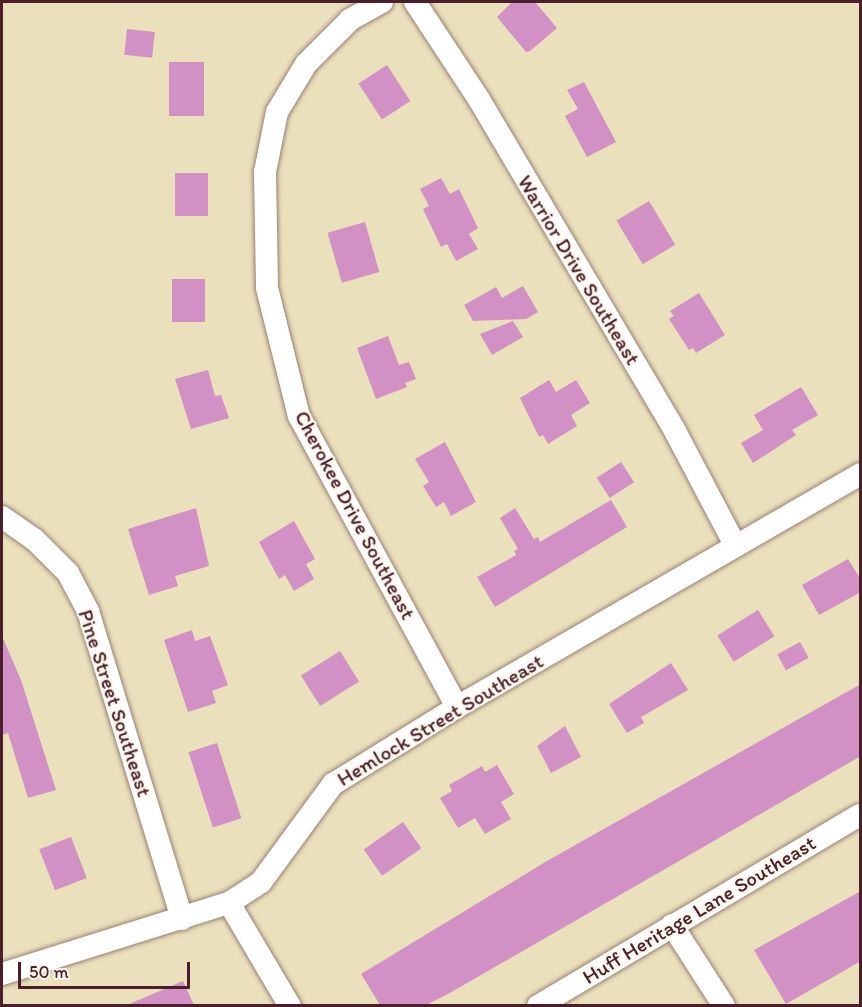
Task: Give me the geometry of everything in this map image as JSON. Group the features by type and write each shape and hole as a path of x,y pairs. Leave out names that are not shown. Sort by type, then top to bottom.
{"street":[{"name":"Cherokee Drive Southeast","path":"382,2 350,20 306,64 277,112 265,172 267,288 299,416 457,707"},
{"name":"Warrior Drive Southeast","path":"415,2 480,101 626,349 735,545"},
{"name":"Hemlock Street Southeast","path":"2,974 229,903 261,882 333,784 457,707 861,474"},
{"name":"Pine Street Southeast","path":"2,517 35,540 68,573 88,611 182,919"},
{"name":"Huff Heritage Lane Southeast","path":"538,1005 861,815"},
{"path":"229,903 290,1005"},
{"path":"672,925 724,1005"}],"building":[{"path":"512,2 535,2 557,28 530,51 526,52 497,17"},
{"path":"127,29 155,32 152,58 124,55"},
{"path":"169,62 204,62 204,116 169,116"},
{"path":"387,65 410,101 382,120 358,84"},
{"path":"584,82 616,142 587,157 565,116 578,109 567,90"},
{"path":"175,173 208,173 208,216 175,216"},
{"path":"441,178 450,194 459,189 478,228 469,234 478,249 456,261 447,244 441,247 423,209 429,206 420,189"},
{"path":"649,201 675,245 643,264 616,221"},
{"path":"365,222 379,272 342,283 328,233"},
{"path":"172,279 205,279 205,322 172,322"},
{"path":"523,286 538,312 526,319 473,321 464,305 496,287 502,298"},
{"path":"699,293 725,335 696,353 693,348 689,350 669,319 674,316 670,311"},
{"path":"513,321 523,337 492,355 480,334"},
{"path":"388,336 399,365 409,362 416,379 405,383 407,387 376,399 357,348"},
{"path":"208,370 215,396 221,395 229,418 191,429 175,379"},
{"path":"549,380 556,392 576,380 590,403 571,415 577,426 548,444 543,435 539,437 520,398"},
{"path":"801,387 818,415 792,430 796,435 753,463 741,443 763,430 754,415"},
{"path":"445,442 476,502 451,516 444,502 436,507 423,486 429,482 415,459"},
{"path":"621,462 634,482 610,498 597,478"},
{"path":"611,500 627,527 495,607 477,577 516,555 514,551 518,549 500,518 515,508 534,539 538,537 540,542"},
{"path":"196,508 209,566 175,576 178,586 149,595 128,529"},
{"path":"294,521 315,559 306,564 314,579 294,591 285,575 279,579 259,542"},
{"path":"848,559 861,580 861,592 819,615 802,585"},
{"path":"758,610 774,636 734,662 717,635"},
{"path":"192,630 195,641 210,636 228,685 212,691 216,703 188,712 164,640"},
{"path":"2,636 21,680 56,790 28,798 8,733 2,735"},
{"path":"800,642 809,658 786,670 777,655"},
{"path":"340,651 359,682 320,706 301,675"},
{"path":"671,663 688,690 641,717 644,723 627,733 609,704"},
{"path":"861,684 861,756 448,994 426,1005 380,1005 361,974 547,861"},
{"path":"565,726 581,757 551,773 537,746"},
{"path":"217,743 241,818 213,827 188,752"},
{"path":"497,765 514,794 501,802 511,819 485,834 475,818 458,828 440,798 452,791 449,785 482,766 485,772"},
{"path":"403,822 421,848 382,876 364,850"},
{"path":"71,837 87,878 55,890 39,849"},
{"path":"861,891 861,961 786,1004 754,950"},
{"path":"183,981 194,1005 127,1005"}]}
